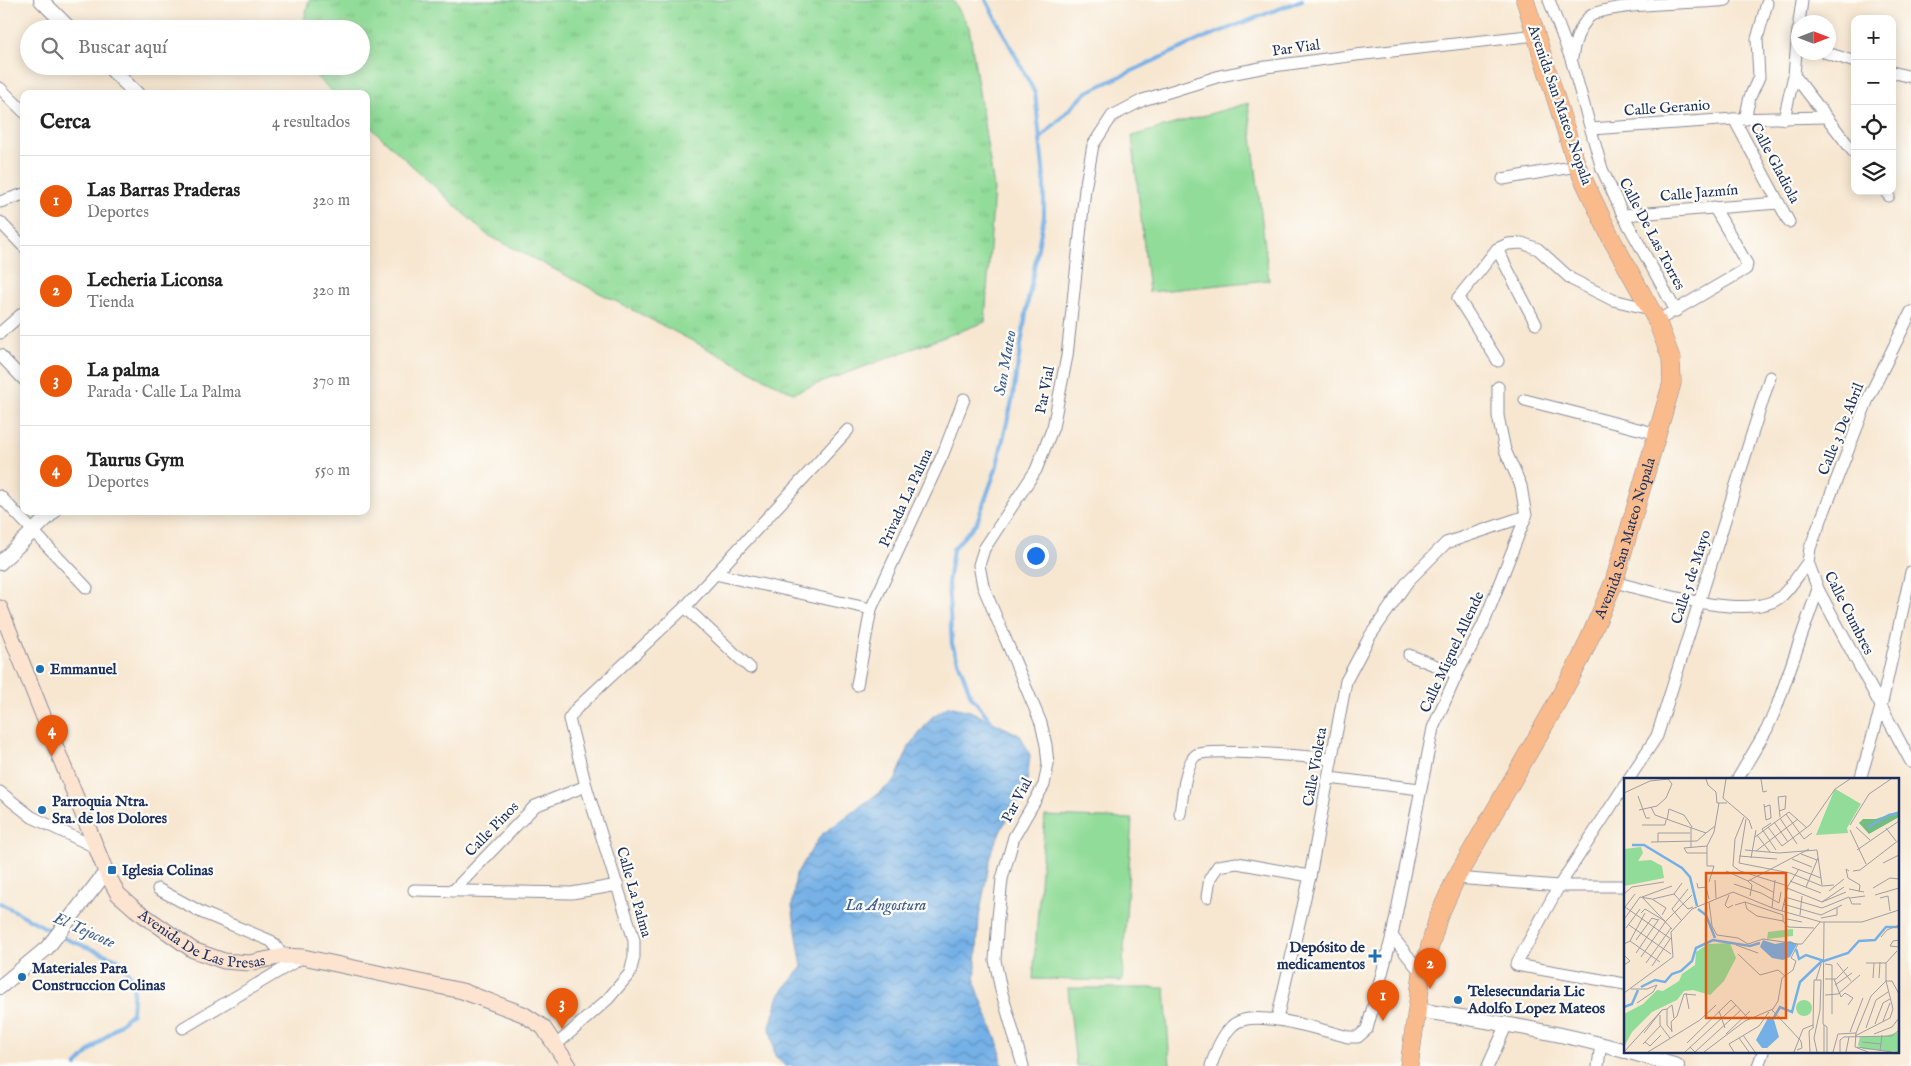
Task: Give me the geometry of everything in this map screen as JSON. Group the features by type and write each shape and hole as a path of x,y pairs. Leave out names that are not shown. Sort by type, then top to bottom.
{"main road":[{"name":"Avenida San Mateo Nopala","path":"1409,1066 1422,974 1438,918 1456,878 1550,716 1581,658 1614,582 1672,383 1671,358 1654,315 1612,240 1577,166 1525,0"},
{"name":"Avenida De Las Presas","path":"0,608 106,872 118,894 135,909 193,950 224,961 249,963 284,956 303,958 462,991 529,1017 543,1027 569,1066"}],"street":[{"path":"41,0 61,20"},
{"path":"1549,0 1571,59"},
{"name":"Calle De Las Torres","path":"1676,311 1623,215 1602,169 1571,59 1574,39 1589,17 1609,9 1640,3 1725,0"},
{"path":"1800,15 1802,1"},
{"path":"1740,119 1759,77 1757,39 1767,3"},
{"name":"Par Vial","path":"1023,1066 1001,990 995,960 998,918 1002,879 1014,837 1044,785 1048,764 1046,745 1040,724 983,586 979,565 984,549 1036,470 1053,427 1067,356 1085,189 1093,145 1112,116 1143,100 1220,76 1266,67 1536,35"},
{"path":"1836,56 1851,61"},
{"path":"1784,119 1796,60"},
{"path":"1896,73 1911,77"},
{"path":"117,75 133,90"},
{"path":"1794,75 1852,150"},
{"path":"0,88 20,108"},
{"name":"Calle Geranio","path":"1591,129 1740,119 1825,117"},
{"name":"Calle Gladiola","path":"1740,119 1789,222"},
{"path":"1503,179 1577,166"},
{"path":"0,202 20,195"},
{"name":"Calle Jazmín","path":"1623,215 1778,202"},
{"path":"1498,361 1458,298 1497,249 1508,244 1522,242 1538,249 1571,279 1613,300 1654,315 1676,311 1746,269 1747,264 1714,207"},
{"path":"0,222 20,243"},
{"path":"1497,249 1536,324"},
{"name":"Calle 3 De Abril","path":"1808,562 1810,548 1868,399 1911,312"},
{"path":"0,333 20,316"},
{"path":"0,355 20,376"},
{"name":"Calle 5 de Mayo","path":"1629,778 1657,736 1770,377"},
{"path":"1498,386 1498,416 1506,450 1521,486 1526,516"},
{"name":"Privada La Palma","path":"857,685 871,609 943,454 964,399"},
{"path":"1525,400 1658,434"},
{"path":"750,668 684,608 848,430"},
{"path":"0,496 86,588"},
{"path":"0,563 50,515"},
{"name":"Calle Miguel Allende","path":"1277,1019 1348,1037 1358,1036 1367,1029 1392,936 1433,728 1457,674 1483,625 1526,516"},
{"name":"Calle Violeta","path":"1277,1019 1310,876 1346,681 1370,636 1408,581 1446,543 1526,516"},
{"name":"Calle Cumbres","path":"1808,562 1818,589 1911,762"},
{"name":"Calle Cumbres","path":"1614,582 1698,604 1754,606 1768,604 1780,597 1808,562"},
{"path":"1861,778 1881,707 1911,572"},
{"path":"715,574 871,609"},
{"path":"1738,778 1767,729 1778,706 1818,589"},
{"name":"Calle La Palma","path":"556,1045 608,999 630,973 634,957 634,940 586,786 569,720 576,709 684,608"},
{"path":"1409,655 1457,674"},
{"path":"1180,814 1189,764 1196,756 1205,753 1229,752 1331,759"},
{"path":"1329,778 1420,789"},
{"name":"Calle Pinos","path":"453,891 534,806 586,786"},
{"path":"1624,787 1559,886 1516,964 1624,984"},
{"path":"0,792 32,817 97,848"},
{"path":"1207,897 1210,878 1218,866 1236,863 1310,876"},
{"path":"0,987 47,948 106,872"},
{"path":"1456,878 1559,886 1624,886"},
{"path":"414,890 572,892 618,886"},
{"path":"158,889 203,913 271,941 284,956"},
{"path":"1392,936 1422,974"},
{"path":"183,1028 303,958"},
{"path":"1417,1010 1506,1024 1624,1051"},
{"path":"1211,1066 1218,1046 1234,1024 1253,1018 1277,1019"},
{"path":"1488,1066 1506,1024"},
{"path":"1598,1066 1601,1044"},
{"path":"1637,1054 1677,1066"},
{"path":"1758,1066 1762,1054"}],"green space":[{"path":"309,0 953,0 969,27 994,188 985,322 793,393 486,234 370,127 370,90 331,90 315,75 370,75 370,20 304,20"},
{"path":"1248,103 1269,280 1149,292 1132,136"},
{"path":"1045,816 1132,819 1122,981 1033,979"},
{"path":"1068,988 1165,988 1170,1066 1076,1066"}],"water":[{"name":"La Angostura","path":"949,706 970,711 1020,735 1030,755 1026,790 1008,816 992,849 979,917 975,983 1000,1049 1002,1066 785,1066 775,1056 770,1027 779,995 802,967 792,906 796,874 821,835 895,781 909,747 932,717"}],"waterway":[{"name":"San Mateo","path":"986,0 1035,93 1044,177 1044,216 1012,401 996,469 977,522 953,549 948,583 952,644 971,696 991,721"},
{"path":"1040,139 1087,92 1201,39 1302,0"},
{"name":"El Tejocote","path":"0,903 55,933"},
{"name":"El Tejocote","path":"61,937 120,960 134,981 132,1013 76,1066"}],"place":[{"name":"Emmanuel","path":"40,669"},
{"name":"Taurus Gym","path":"52,756"},
{"name":"Parroquia Ntra. Sra. de los Dolores","path":"42,810"},
{"name":"Iglesia Colinas","path":"112,870"},
{"name":"Depósito de medicamentos","path":"1375,956"},
{"name":"Materiales Para Construccion Colinas","path":"22,977"},
{"name":"Lecheria Liconsa","path":"1430,989"},
{"name":"Telesecundaria Lic Adolfo Lopez Mateos","path":"1458,1000"},
{"name":"Las Barras Praderas","path":"1383,1021"},
{"name":"La palma","path":"562,1029"}]}
